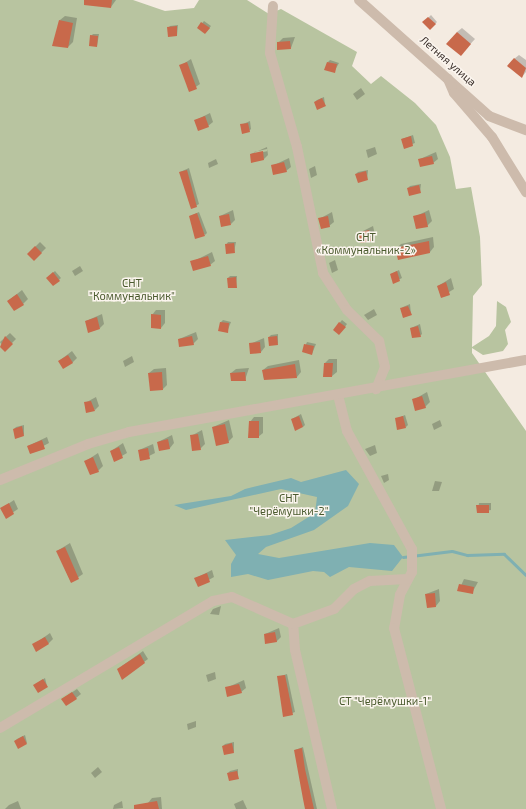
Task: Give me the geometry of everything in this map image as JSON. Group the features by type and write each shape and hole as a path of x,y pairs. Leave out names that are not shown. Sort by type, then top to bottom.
{"street":[{"name":"Летняя улица","path":"359,0 446,75 489,116 526,130"},
{"path":"273,6 270,53 297,147 322,273 347,310 379,341 385,367 376,389"},
{"path":"446,75 454,93 492,137 526,192"},
{"path":"0,480 88,444 129,432 376,389 526,360"},
{"path":"338,395 347,431 412,549 414,561 395,612 397,644 441,809"},
{"path":"0,728 213,601 232,598 293,624 334,609 354,589 370,581 407,579"},
{"path":"293,624 295,650 332,809"}],"green space":[{"path":"0,0 133,0 165,11 194,8 199,0 247,0 269,14 281,9 357,52 352,66 371,84 381,76 415,103 436,125 450,157 456,189 471,187 480,237 482,285 473,296 472,347 489,336 496,326 497,301 506,307 511,322 505,330 508,344 503,351 483,355 472,348 472,353 526,431 526,809 0,809"}],"water":[{"path":"346,470 359,484 348,506 314,530 266,547 258,554 279,558 370,543 394,545 403,557 392,571 349,567 330,577 324,572 313,571 268,580 248,574 231,577 231,564 236,555 225,540 270,535 291,528 315,513 317,497 281,489 186,510 174,505 231,496 245,489 291,478 301,482"}],"building":[{"path":"84,0 112,0 111,8 84,5"},
{"path":"428,17 436,24 430,30 422,22"},
{"path":"59,20 73,23 68,48 52,46"},
{"path":"201,22 210,28 205,34 197,28"},
{"path":"177,26 177,36 168,37 167,27"},
{"path":"457,32 471,44 461,56 446,44"},
{"path":"90,35 98,36 97,47 89,46"},
{"path":"290,41 291,49 277,50 277,42"},
{"path":"514,58 526,68 522,78 507,66"},
{"path":"187,62 197,89 189,92 179,65"},
{"path":"327,62 337,64 335,73 324,70"},
{"path":"322,98 326,106 317,110 314,102"},
{"path":"205,116 209,127 198,131 194,120"},
{"path":"248,123 250,132 242,134 240,124"},
{"path":"411,136 413,146 404,149 401,139"},
{"path":"263,151 264,160 251,163 250,154"},
{"path":"432,156 434,164 420,167 418,159"},
{"path":"284,162 287,172 273,175 271,165"},
{"path":"187,170 197,207 191,209 179,172"},
{"path":"366,171 368,180 358,183 355,174"},
{"path":"419,185 421,193 409,196 407,188"},
{"path":"197,213 205,236 195,239 189,216"},
{"path":"425,213 428,227 416,229 413,216"},
{"path":"229,214 231,225 221,227 219,216"},
{"path":"328,216 330,227 321,229 318,218"},
{"path":"369,230 371,241 361,243 358,233"},
{"path":"429,241 430,253 398,260 395,248"},
{"path":"234,243 235,253 226,254 225,244"},
{"path":"35,246 42,253 34,261 27,254"},
{"path":"208,256 211,266 193,271 190,261"},
{"path":"397,271 400,281 393,284 390,274"},
{"path":"53,272 60,281 53,286 46,278"},
{"path":"236,277 237,288 228,288 227,278"},
{"path":"446,282 450,295 441,298 437,286"},
{"path":"17,294 24,305 14,311 7,301"},
{"path":"408,306 412,315 403,318 400,308"},
{"path":"151,314 161,315 161,329 151,328"},
{"path":"97,317 100,329 88,333 85,321"},
{"path":"220,322 229,323 228,333 218,331"},
{"path":"339,322 346,327 339,335 333,330"},
{"path":"418,326 421,337 412,338 410,328"},
{"path":"5,336 13,344 5,352 0,347"},
{"path":"192,336 194,345 179,347 178,339"},
{"path":"277,336 278,345 269,346 268,337"},
{"path":"260,342 261,353 250,354 249,343"},
{"path":"304,344 314,346 312,355 302,352"},
{"path":"68,355 73,363 63,369 58,361"},
{"path":"324,363 333,363 332,377 323,377"},
{"path":"295,364 297,378 264,380 262,370"},
{"path":"162,372 163,390 150,391 148,373"},
{"path":"245,372 246,381 231,381 230,373"},
{"path":"422,396 426,408 415,411 412,399"},
{"path":"91,401 95,411 86,413 84,402"},
{"path":"299,416 303,427 295,431 291,419"},
{"path":"403,416 406,428 397,430 395,418"},
{"path":"249,421 259,421 259,438 248,438"},
{"path":"225,424 229,443 216,446 212,427"},
{"path":"22,426 24,436 15,439 13,429"},
{"path":"198,434 201,450 192,451 190,435"},
{"path":"168,439 170,449 159,451 157,442"},
{"path":"42,440 45,449 30,454 27,446"},
{"path":"119,447 123,458 114,462 110,451"},
{"path":"148,448 150,459 140,461 138,450"},
{"path":"93,457 99,472 90,475 84,461"},
{"path":"9,503 14,514 6,519 0,508"},
{"path":"476,505 489,505 489,513 477,513"},
{"path":"65,547 79,579 71,583 56,551"},
{"path":"207,573 210,582 198,587 194,578"},
{"path":"459,584 474,587 473,594 457,591"},
{"path":"435,593 436,607 427,608 425,594"},
{"path":"275,632 277,642 265,644 264,634"},
{"path":"45,637 49,644 36,652 32,644"},
{"path":"140,654 145,663 122,680 117,669"},
{"path":"285,675 293,715 283,717 277,676"},
{"path":"43,679 48,687 38,693 33,685"},
{"path":"239,684 242,693 227,697 225,687"},
{"path":"72,692 77,699 66,706 61,699"},
{"path":"23,736 27,744 18,749 14,741"},
{"path":"232,743 234,753 224,755 222,746"},
{"path":"302,748 314,809 305,809 303,799 294,750"},
{"path":"237,771 239,779 229,781 227,773"},
{"path":"157,801 159,809 134,809 134,805"}],"waterway":[{"path":"403,557 452,551 467,555 504,554 526,575"}],"park label":[{"name":"СНТ «Коммунальник-2»","path":"366,244"},
{"name":"СНТ \"Коммунальник\"","path":"132,290"},
{"name":"СНТ \"Черёмушки-2\"","path":"289,505"},
{"name":"СТ \"Черёмушки-1\"","path":"385,701"}]}
